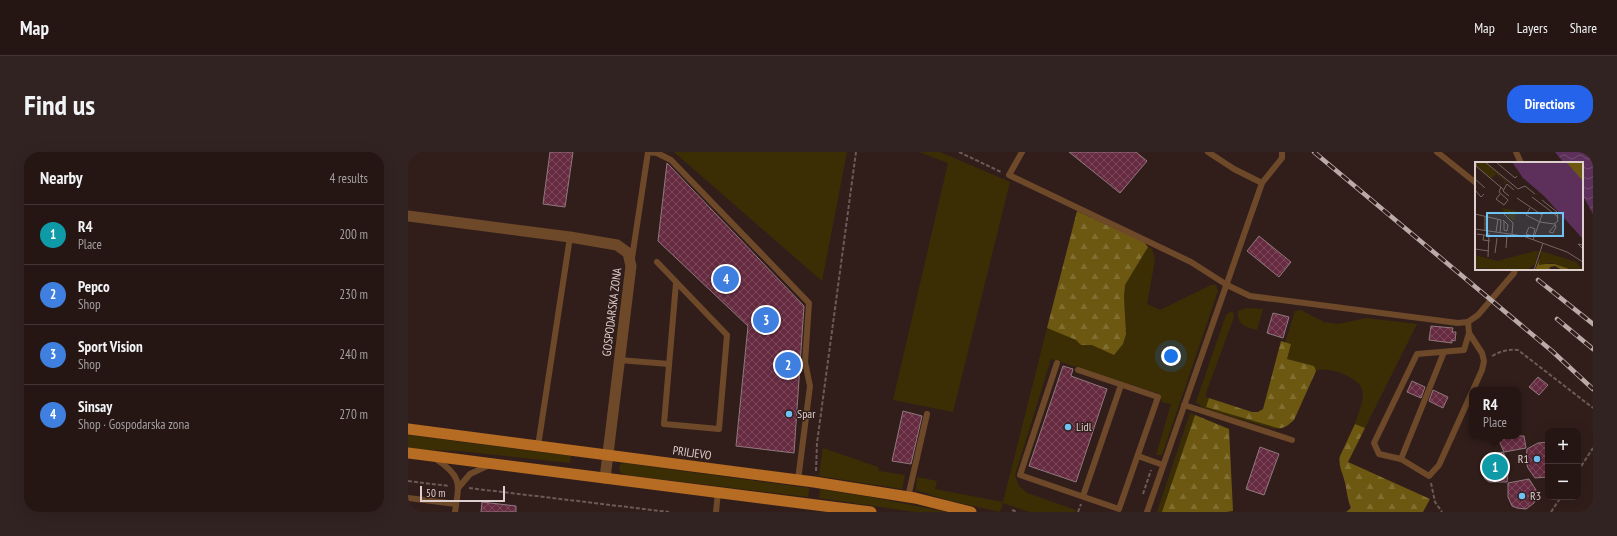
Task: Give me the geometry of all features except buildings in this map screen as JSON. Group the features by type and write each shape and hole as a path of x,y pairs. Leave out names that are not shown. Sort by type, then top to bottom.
{"main road":[{"name":"PRILJEVO","path":"408,429 814,482 908,497 971,512"},
{"path":"408,453 871,512"}],"street":[{"name":"GOSPODARSKA ZONA","path":"408,216 570,236 617,245 628,253 631,266 605,478"}],"lane":[{"path":"631,266 648,152 657,153 670,160 809,304 805,362 810,386 798,480"},
{"path":"1022,152 1009,175 1191,262 1227,285 1250,296 1458,323 1468,322 1478,315 1514,273 1515,270"},
{"path":"1208,152 1234,169 1262,183"},
{"path":"1147,512 1262,183 1282,158 1282,152"},
{"path":"1437,152 1475,183"},
{"path":"1516,152 1521,162"},
{"path":"538,446 570,236"},
{"path":"657,262 676,283 702,307 727,335 719,429 664,424 676,283"},
{"path":"1468,322 1469,333 1464,350 1417,354 1374,443 1380,454 1401,459 1429,476 1439,465 1469,398"},
{"path":"1469,333 1482,352 1484,361 1482,370 1474,387"},
{"path":"1401,459 1444,352"},
{"path":"619,360 669,364"},
{"path":"1057,364 1020,475 1120,509 1158,397 1078,370"},
{"path":"1083,496 1121,385"},
{"path":"1184,405 1292,440"},
{"path":"908,497 927,414"},
{"path":"432,456 455,474 459,487 455,512"},
{"path":"1138,456 1163,465"},
{"path":"459,487 470,474 481,467 495,464"},
{"path":"716,512 718,492"},
{"path":"408,498 456,504"}],"path":[{"path":"814,482 856,152"},
{"path":"959,152 1009,175"},
{"path":"1484,361 1499,352 1509,349 1518,350 1593,408"},
{"path":"1581,466 1593,448"},
{"path":"1142,498 1153,461"},
{"path":"1429,476 1435,502 1442,512"},
{"path":"408,481 669,512"},
{"path":"1551,512 1559,500"},
{"path":"1012,510 1017,512"}],"shaded area":[{"path":"674,152 847,152 822,281"},
{"path":"919,152 940,152 1010,182 953,412 893,400 948,163"},
{"path":"1148,247 1152,249 1155,260 1147,304 1160,310 1211,285 1216,285 1218,291 1162,455 1156,455 1171,404 1162,402 1157,393 1051,359 1015,475 1019,486 1027,493 1076,510 1075,512 1029,512 1003,503 1000,512 947,500 916,490 917,477 937,481 935,489 1003,502 1047,328 1076,340 1081,345 1092,345 1126,334 1124,297 1125,285"},
{"path":"1246,308 1263,309 1257,330 1246,327 1240,322 1238,311"},
{"path":"1301,310 1324,322 1338,324 1366,318 1417,324 1365,428 1355,424 1363,397 1361,388 1357,382 1336,371 1316,371 1314,366 1287,359 1291,344 1285,343 1295,311"},
{"path":"1233,312 1234,317 1206,393 1206,397 1209,398 1207,407 1283,428 1275,429 1205,409 1196,402 1226,315"},
{"path":"1190,413 1195,415 1162,512 1157,512"},
{"path":"408,435 571,456 570,463 460,451 408,448"},
{"path":"823,448 878,467 879,471 905,475 902,489 819,476"},
{"path":"624,463 809,488 808,497 626,475 621,473 619,469 620,464"},
{"path":"820,489 947,512 915,512 819,498"}],"green space":[{"path":"1077,211 1144,242 1148,247 1125,285 1124,297 1126,334 1123,344 1114,355 1092,345 1081,345 1076,340 1047,328"},
{"path":"1281,341 1291,344 1287,359 1314,366 1316,371 1294,420 1289,425 1278,428 1206,407 1209,398 1252,412 1258,412 1263,409"},
{"path":"1195,415 1229,429 1233,511 1162,512"},
{"path":"1355,424 1365,428 1348,462 1430,499 1423,512 1346,512 1351,508 1340,468 1340,456"}],"water":[{"path":"1555,152 1593,152 1593,214 1583,196 1583,162 1563,162"}],"railway":[{"path":"1314,152 1552,351 1593,389"},
{"path":"1538,280 1593,324"},
{"path":"1557,319 1593,349"}],"place":[{"name":"Sinsay","path":"726,279"},
{"name":"Sport Vision","path":"766,320"},
{"name":"Pepco","path":"788,365"},
{"name":"Spar","path":"789,414"},
{"name":"Lidl","path":"1068,427"},
{"name":"R1","path":"1537,459"},
{"name":"R4","path":"1495,467"},
{"name":"R3","path":"1522,496"}]}
